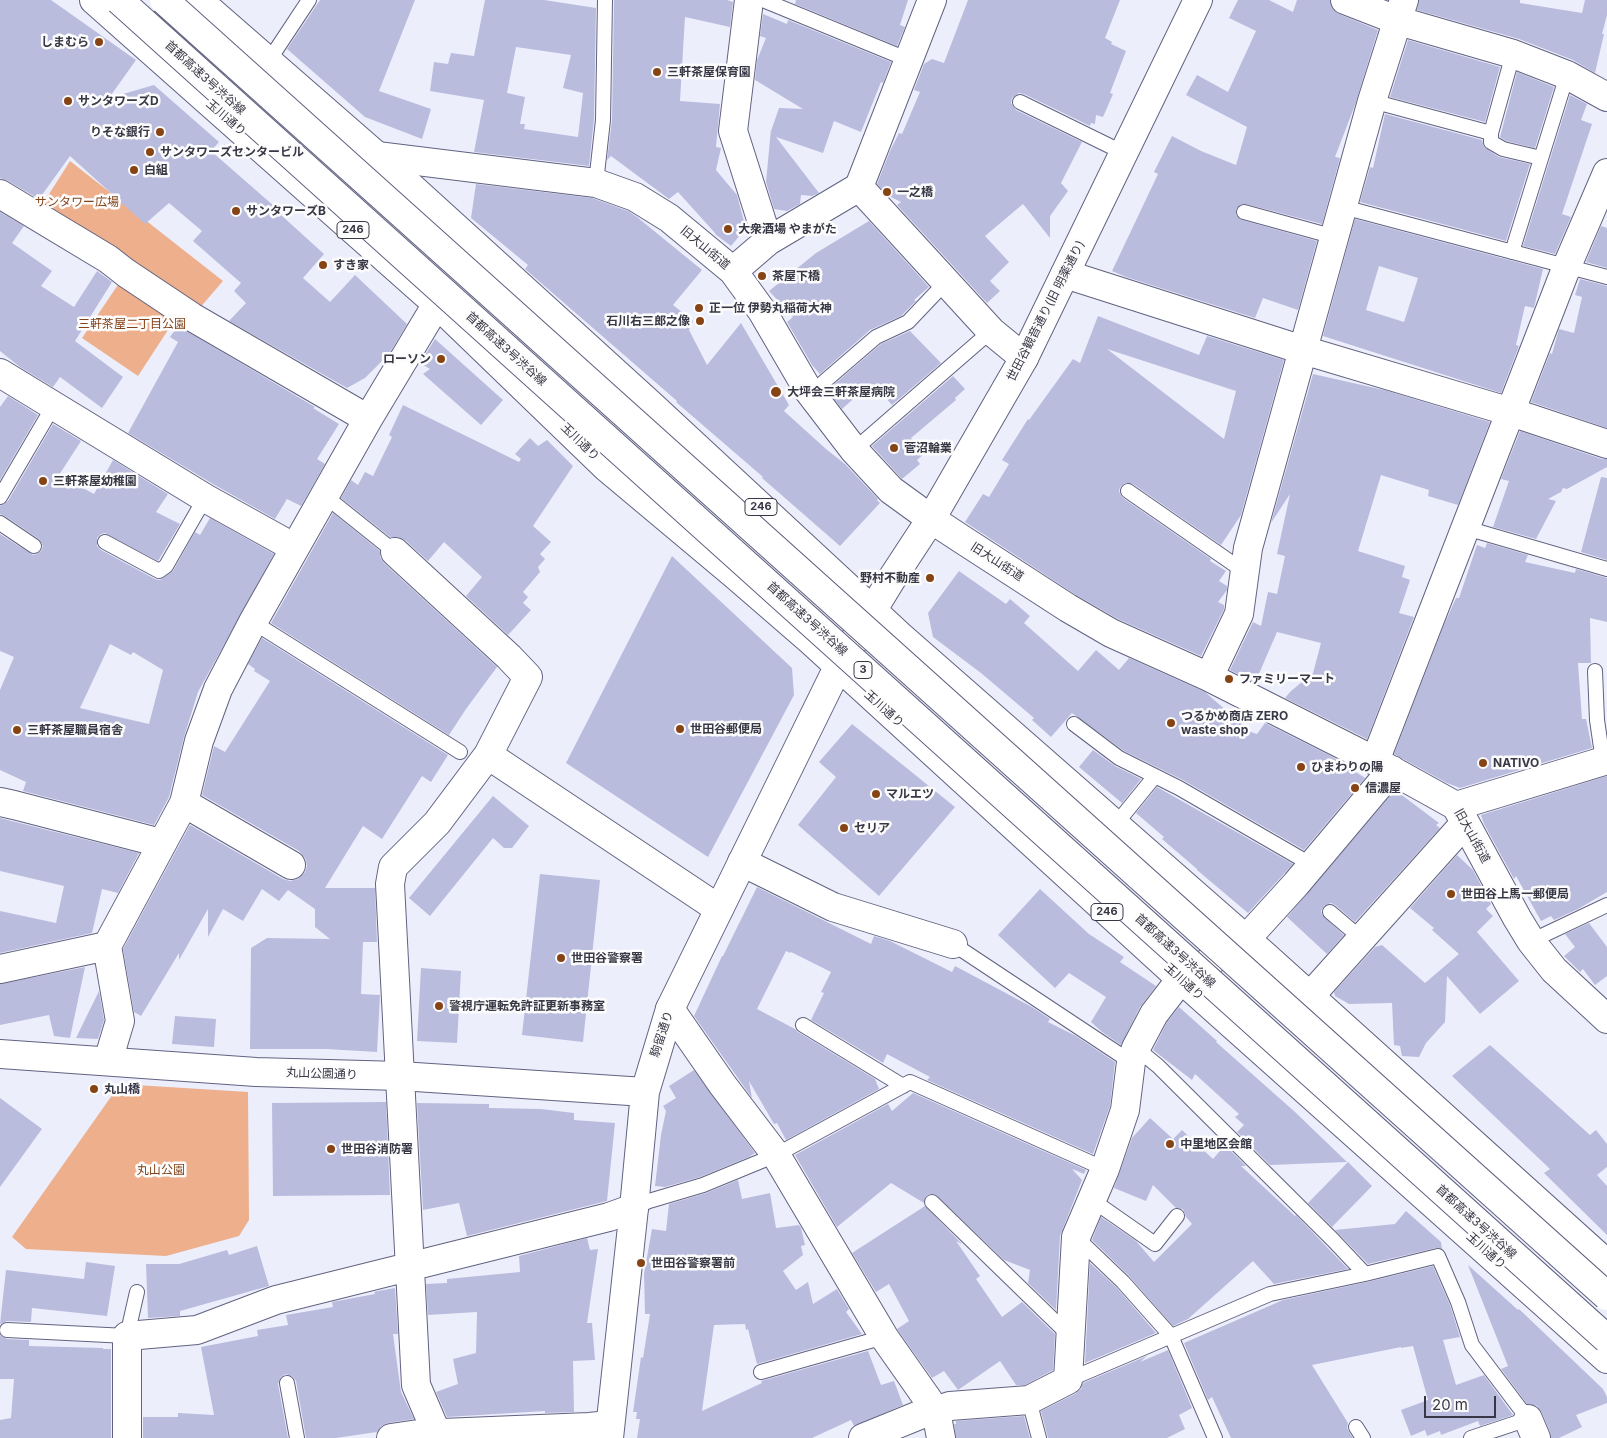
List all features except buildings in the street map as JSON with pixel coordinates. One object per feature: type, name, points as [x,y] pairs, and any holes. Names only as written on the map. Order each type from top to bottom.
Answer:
[{"type":"main road","name":"玉川通り","points":[[94,0],[437,304],[606,468],[735,575],[1181,979],[1607,1359]]},
{"type":"main road","name":"首都高速3号渋谷線","points":[[119,0],[1607,1339]]},
{"type":"main road","points":[[164,0],[1607,1296]]},
{"type":"main road","name":"246","points":[[198,0],[376,156],[650,404],[900,636],[1246,939],[1607,1264]]},
{"type":"main road","points":[[749,0],[734,131],[768,241]]},
{"type":"main road","points":[[733,271],[768,241],[859,187],[932,0]]},
{"type":"main road","name":"世田谷観音通り(旧 明薬通り)","points":[[838,667],[872,610],[931,519],[1024,358],[1198,0]]},
{"type":"main road","points":[[1345,0],[1401,10],[1567,75],[1607,96]]},
{"type":"main road","points":[[1209,677],[1240,614],[1248,548],[1372,101],[1401,10]]},
{"type":"main road","name":"旧大山街道","points":[[376,156],[596,183],[635,197],[669,218],[733,271],[762,311],[811,393],[854,450],[891,490],[931,519],[1068,608],[1111,633],[1209,677],[1383,765],[1461,815],[1516,918],[1531,941],[1554,970],[1607,1019]]},
{"type":"main road","points":[[863,1438],[922,1414],[950,1406],[1029,1400],[1068,1380],[1076,1237],[1105,1168],[1125,1110],[1134,1055],[1154,1014],[1181,979],[1246,939],[1312,865],[1383,765],[1466,528],[1567,266],[1607,173]]},
{"type":"main road","points":[[859,187],[991,331],[1024,358]]},
{"type":"main road","points":[[0,194],[108,259],[192,317],[368,419]]},
{"type":"main road","points":[[1065,274],[1303,350],[1511,412],[1607,444]]},
{"type":"main road","points":[[108,1061],[120,1022],[107,946],[184,803],[199,741],[218,689],[253,622],[368,419],[437,304]]},
{"type":"main road","points":[[0,373],[205,498],[295,548]]},
{"type":"main road","points":[[395,552],[509,657],[528,677],[488,755],[437,823],[393,867],[390,884],[416,1385],[436,1436]]},
{"type":"main road","name":"駒留通り","points":[[609,1431],[645,1092],[670,1009],[838,667]]},
{"type":"main road","points":[[488,755],[719,909]]},
{"type":"main road","points":[[1310,996],[1362,940],[1461,815],[1605,761]]},
{"type":"main road","points":[[0,802],[161,843]]},
{"type":"main road","points":[[184,803],[291,865]]},
{"type":"main road","points":[[742,862],[833,907],[953,944]]},
{"type":"main road","points":[[0,968],[107,946]]},
{"type":"main road","points":[[670,1009],[722,1084],[776,1155],[884,1337],[936,1411],[941,1438]]},
{"type":"main road","name":"丸山公園通り","points":[[0,1054],[256,1072],[400,1076],[645,1092]]},
{"type":"main road","points":[[126,1438],[127,1336],[197,1330],[276,1300],[610,1217],[634,1208]]},
{"type":"main road","points":[[391,1438],[418,1434],[436,1436],[590,1427],[609,1431]]},
{"type":"lane","points":[[268,62],[309,0]]},
{"type":"lane","points":[[596,183],[603,120],[606,0]]},
{"type":"lane","points":[[764,0],[909,60]]},
{"type":"lane","points":[[1513,54],[1491,133],[1491,142],[1503,149],[1541,158]]},
{"type":"lane","points":[[1512,252],[1567,75]]},
{"type":"lane","points":[[1372,101],[1491,133]]},
{"type":"lane","points":[[1020,102],[1124,153]]},
{"type":"lane","points":[[1343,207],[1607,277]]},
{"type":"lane","points":[[1244,212],[1335,237]]},
{"type":"lane","points":[[811,393],[876,337],[908,322],[946,282]]},
{"type":"lane","points":[[854,450],[991,331]]},
{"type":"lane","points":[[0,497],[54,405]]},
{"type":"lane","points":[[1128,491],[1245,572]]},
{"type":"lane","points":[[325,496],[395,552]]},
{"type":"lane","points":[[105,542],[159,571],[166,566],[205,498]]},
{"type":"lane","points":[[0,523],[34,546]]},
{"type":"lane","points":[[1466,528],[1607,569]]},
{"type":"lane","points":[[253,622],[460,752]]},
{"type":"lane","points":[[1595,671],[1597,720],[1605,761]]},
{"type":"lane","points":[[1074,724],[1119,758],[1179,788],[1312,865]]},
{"type":"lane","points":[[1116,824],[1155,776]]},
{"type":"lane","points":[[1531,941],[1607,905]]},
{"type":"lane","points":[[1330,912],[1362,940]]},
{"type":"lane","points":[[953,944],[1165,1073],[1365,1274]]},
{"type":"lane","points":[[803,1025],[903,1086]]},
{"type":"lane","points":[[634,1208],[648,1201],[703,1185],[776,1155],[910,1082],[1105,1168]]},
{"type":"lane","points":[[1092,1200],[1155,1244],[1177,1216]]},
{"type":"lane","points":[[932,1202],[1070,1336]]},
{"type":"lane","points":[[1076,1237],[1123,1282],[1171,1336],[1215,1438]]},
{"type":"lane","points":[[1068,1380],[1270,1294],[1438,1256],[1458,1302],[1472,1345],[1532,1428],[1471,1438]]},
{"type":"lane","points":[[7,1330],[127,1336],[137,1292]]},
{"type":"lane","points":[[761,1372],[884,1337]]},
{"type":"lane","points":[[287,1383],[297,1438]]},
{"type":"lane","points":[[1029,1400],[1039,1438]]},
{"type":"green space","name":"サンタワー広場","points":[[70,161],[223,281],[192,317],[181,310],[138,376],[82,338],[126,273],[39,210]]},
{"type":"green space","name":"丸山公園","points":[[120,1084],[248,1092],[249,1220],[239,1236],[166,1256],[26,1249],[12,1237]]},
{"type":"place","name":"しまむら","points":[[99,42]]},
{"type":"place","name":"三軒茶屋保育園","points":[[657,72]]},
{"type":"place","name":"サンタワーズD","points":[[68,101]]},
{"type":"place","name":"りそな銀行","points":[[160,132]]},
{"type":"place","name":"サンタワーズセンタービル","points":[[150,152]]},
{"type":"place","name":"白組","points":[[134,170]]},
{"type":"place","name":"一之橋","points":[[887,192]]},
{"type":"place","name":"サンタワーズB","points":[[236,211]]},
{"type":"place","name":"大衆酒場 やまがた","points":[[728,229]]},
{"type":"place","name":"すき家","points":[[323,265]]},
{"type":"place","name":"茶屋下橋","points":[[762,276]]},
{"type":"place","name":"正一位 伊勢丸稲荷大神","points":[[699,308]]},
{"type":"place","name":"石川右三郎之像","points":[[700,321]]},
{"type":"place","name":"ローソン","points":[[441,359]]},
{"type":"place","name":"大坪会三軒茶屋病院","points":[[776,392]]},
{"type":"place","name":"菅沼輪業","points":[[894,448]]},
{"type":"place","name":"三軒茶屋幼稚園","points":[[43,481]]},
{"type":"place","name":"野村不動産","points":[[930,578]]},
{"type":"place","name":"ファミリーマート","points":[[1229,679]]},
{"type":"place","name":"つるかめ商店 ZERO waste shop","points":[[1171,723]]},
{"type":"place","name":"世田谷郵便局","points":[[680,729]]},
{"type":"place","name":"三軒茶屋職員宿舎","points":[[17,730]]},
{"type":"place","name":"NATIVO","points":[[1483,763]]},
{"type":"place","name":"ひまわりの陽","points":[[1301,767]]},
{"type":"place","name":"信濃屋","points":[[1355,788]]},
{"type":"place","name":"マルエツ","points":[[876,794]]},
{"type":"place","name":"セリア","points":[[844,828]]},
{"type":"place","name":"世田谷上馬一郵便局","points":[[1451,894]]},
{"type":"place","name":"世田谷警察署","points":[[561,958]]},
{"type":"place","name":"警視庁運転免許証更新事務室","points":[[439,1006]]},
{"type":"place","name":"丸山橋","points":[[94,1089]]},
{"type":"place","name":"中里地区会館","points":[[1170,1144]]},
{"type":"place","name":"世田谷消防署","points":[[331,1149]]},
{"type":"place","name":"世田谷警察署前","points":[[641,1263]]},
{"type":"park label","name":"三軒茶屋二丁目公園","points":[[132,324]]}]
